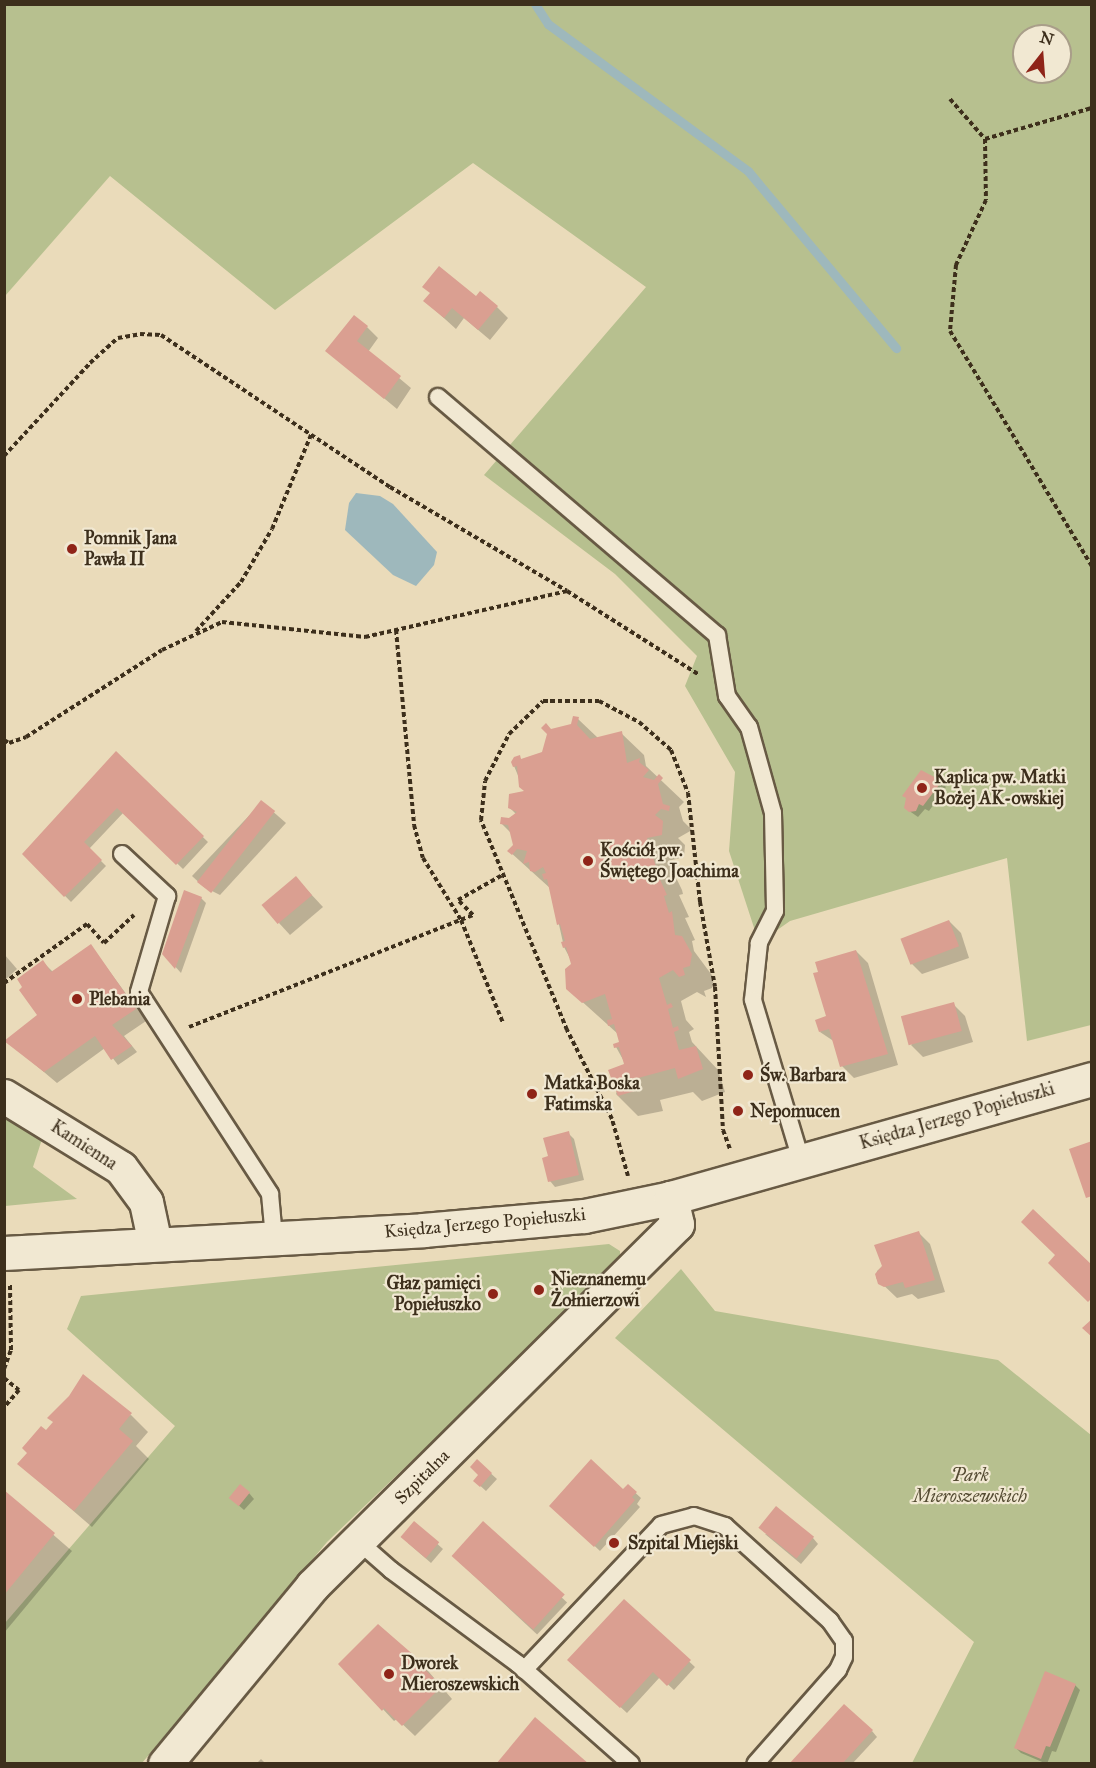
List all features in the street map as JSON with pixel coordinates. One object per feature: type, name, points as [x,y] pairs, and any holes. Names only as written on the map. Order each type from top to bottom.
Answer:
[{"type":"street","name":"Księdza Jerzego Popiełuszki","points":[[8,1264],[155,1244],[532,1223],[672,1198],[1092,1079]]},
{"type":"street","name":"Kamienna","points":[[4,1096],[121,1168],[146,1202],[155,1244]]},
{"type":"street","name":"Szpitalna","points":[[165,1764],[312,1586],[677,1224],[672,1198]]},
{"type":"lane","points":[[438,397],[717,635],[727,696],[749,727],[773,813],[775,911],[759,943],[753,1000],[801,1160]]},
{"type":"lane","points":[[122,854],[166,896],[139,992],[270,1194],[274,1238]]},
{"type":"lane","points":[[524,1670],[661,1525],[694,1516],[724,1526],[830,1620],[844,1641],[844,1657],[838,1671],[755,1764]]},
{"type":"lane","points":[[358,1540],[383,1564],[524,1670],[630,1764]]},
{"type":"path","points":[[950,99],[985,139],[986,200],[956,265],[950,331],[1092,566]]},
{"type":"path","points":[[985,139],[1092,108]]},
{"type":"path","points":[[4,456],[90,363],[118,338],[140,334],[161,335],[390,486],[685,664],[727,696]]},
{"type":"path","points":[[193,634],[241,582],[262,547],[311,435]]},
{"type":"path","points":[[4,740],[26,737],[193,634],[222,622],[365,638],[567,591]]},
{"type":"path","points":[[396,630],[414,825],[423,858],[461,920],[503,1023]]},
{"type":"path","points":[[628,1176],[612,1119],[567,1030],[481,820],[485,781],[509,734],[543,701],[598,701],[639,722],[671,750],[688,793],[700,902],[715,987],[723,1130],[737,1179]]},
{"type":"path","points":[[169,1037],[221,1011],[473,915],[458,900],[504,874]]},
{"type":"path","points":[[4,982],[87,924],[104,943],[133,918],[137,904],[154,884]]},
{"type":"path","points":[[4,1369],[11,1350],[8,1264]]},
{"type":"path","points":[[4,1378],[19,1390],[4,1407]]},
{"type":"green space","points":[[5,5],[1091,5],[1091,1025],[1027,1041],[1007,858],[790,921],[759,943],[729,851],[735,772],[685,686],[697,656],[615,574],[484,475],[646,287],[473,163],[275,310],[110,176],[5,296]]},
{"type":"green space","points":[[5,1113],[43,1136],[33,1167],[77,1199],[5,1206]]},
{"type":"green space","points":[[609,1244],[620,1251],[620,1262],[327,1542],[142,1763],[5,1764],[5,1623],[175,1426],[67,1329],[81,1296]]},
{"type":"green space","name":"Park Mieroszewskich","points":[[681,1269],[715,1311],[998,1360],[1091,1435],[1091,1763],[912,1763],[974,1642],[615,1338]]},
{"type":"water","points":[[356,493],[380,496],[393,504],[437,552],[434,565],[416,586],[393,575],[345,530],[349,503]]},
{"type":"building","points":[[439,266],[476,296],[480,291],[498,306],[478,330],[452,308],[444,318],[423,301],[430,293],[422,287]]},
{"type":"building","points":[[354,315],[368,326],[357,341],[401,376],[384,399],[325,351]]},
{"type":"building","name":"Kościół pw. Świętego Joachima","points":[[573,716],[579,717],[577,725],[590,739],[622,731],[627,763],[640,758],[639,762],[649,770],[643,777],[654,780],[659,774],[663,778],[658,784],[663,804],[670,806],[669,811],[661,809],[655,815],[663,821],[662,835],[647,838],[649,844],[653,843],[655,849],[651,850],[656,867],[659,866],[661,872],[657,873],[667,895],[664,896],[669,913],[672,911],[675,935],[682,936],[692,954],[690,966],[683,968],[685,975],[679,977],[673,970],[659,978],[667,1005],[671,1003],[673,1007],[668,1009],[673,1028],[678,1026],[679,1030],[674,1032],[679,1050],[696,1046],[703,1069],[678,1079],[675,1068],[638,1078],[641,1089],[618,1096],[608,1070],[624,1064],[619,1047],[614,1048],[613,1044],[619,1042],[614,1024],[608,1026],[607,1020],[612,1019],[605,994],[582,1003],[566,989],[565,969],[571,964],[566,947],[563,948],[561,942],[565,941],[560,924],[557,925],[547,879],[544,880],[542,874],[546,873],[543,867],[535,872],[530,871],[529,862],[523,864],[527,851],[517,849],[512,855],[507,851],[513,845],[508,825],[500,824],[501,817],[509,818],[517,812],[508,808],[509,794],[524,791],[519,787],[517,766],[513,767],[511,762],[514,757],[520,755],[521,759],[542,752],[547,734],[541,728],[546,723],[551,729],[571,724]]},
{"type":"building","points":[[116,751],[204,836],[176,865],[117,808],[84,842],[102,860],[64,897],[22,854]]},
{"type":"building","name":"Kaplica pw. Matki Bożej AK-owskiej","points":[[921,770],[942,781],[923,806],[919,804],[916,811],[909,812],[904,808],[906,798],[902,796]]},
{"type":"building","points":[[261,800],[275,811],[211,893],[197,882]]},
{"type":"building","points":[[296,876],[312,895],[278,924],[262,905]]},
{"type":"building","points":[[184,890],[202,897],[175,969],[162,954]]},
{"type":"building","points":[[949,920],[959,946],[910,965],[900,939]]},
{"type":"building","name":"Plebania","points":[[91,944],[136,1009],[112,1025],[132,1046],[111,1060],[95,1036],[44,1072],[4,1041],[37,1015],[19,990],[22,987],[17,979],[43,960],[51,972]]},
{"type":"building","points":[[856,950],[888,1054],[840,1067],[829,1029],[819,1032],[815,1020],[826,1016],[813,973],[818,972],[815,962]]},
{"type":"building","points":[[954,1002],[962,1031],[909,1045],[901,1016]]},
{"type":"building","points":[[569,1131],[579,1175],[548,1182],[542,1158],[548,1156],[543,1138]]},
{"type":"building","points":[[1092,1141],[1092,1196],[1086,1198],[1069,1149]]},
{"type":"building","points":[[1033,1209],[1092,1265],[1092,1298],[1088,1302],[1048,1263],[1055,1255],[1021,1222]]},
{"type":"building","points":[[919,1231],[935,1280],[905,1288],[903,1282],[884,1287],[878,1284],[875,1274],[882,1266],[874,1245]]},
{"type":"building","points":[[1092,1319],[1092,1337],[1082,1328]]},
{"type":"building","points":[[83,1374],[132,1413],[119,1429],[133,1441],[74,1511],[17,1464],[27,1453],[22,1448],[41,1426],[46,1430],[53,1422],[47,1418],[69,1396]]},
{"type":"building","points":[[477,1459],[492,1473],[480,1487],[473,1481],[478,1475],[470,1467]]},
{"type":"building","points":[[591,1459],[623,1489],[628,1484],[637,1492],[632,1497],[635,1500],[594,1547],[549,1506]]},
{"type":"building","points":[[240,1484],[250,1492],[239,1506],[229,1498]]},
{"type":"building","points":[[4,1490],[55,1533],[4,1595]]},
{"type":"building","points":[[776,1506],[814,1537],[796,1559],[758,1528]]},
{"type":"building","points":[[414,1521],[439,1542],[426,1558],[401,1537]]},
{"type":"building","points":[[483,1521],[565,1595],[533,1630],[452,1556]]},
{"type":"building","points":[[624,1599],[691,1660],[667,1686],[653,1672],[620,1708],[567,1660]]},
{"type":"building","name":"Dworek Mieroszewskich","points":[[378,1624],[424,1664],[421,1666],[442,1686],[402,1726],[384,1708],[382,1711],[338,1664]]},
{"type":"building","points":[[1045,1671],[1076,1684],[1050,1747],[1046,1746],[1041,1759],[1014,1748]]},
{"type":"building","points":[[844,1704],[873,1730],[842,1764],[789,1764]]},
{"type":"building","points":[[535,1717],[589,1764],[496,1764]]},
{"type":"waterway","points":[[535,4],[548,24],[748,171],[896,348]]},
{"type":"place","name":"Pomnik Jana Pawła II","points":[[72,549]]},
{"type":"place","name":"Kaplica pw. Matki Bożej AK-owskiej","points":[[922,788]]},
{"type":"place","name":"Kościół pw. Świętego Joachima","points":[[588,861]]},
{"type":"place","name":"Plebania","points":[[77,999]]},
{"type":"place","name":"Św. Barbara","points":[[748,1075]]},
{"type":"place","name":"Matka Boska Fatimska","points":[[532,1094]]},
{"type":"place","name":"Nepomucen","points":[[738,1111]]},
{"type":"place","name":"Nieznanemu Żołnierzowi","points":[[539,1290]]},
{"type":"place","name":"Głaz pamięci Popiełuszko","points":[[493,1294]]},
{"type":"place","name":"Szpital Miejski","points":[[614,1543]]},
{"type":"place","name":"Dworek Mieroszewskich","points":[[389,1674]]}]
